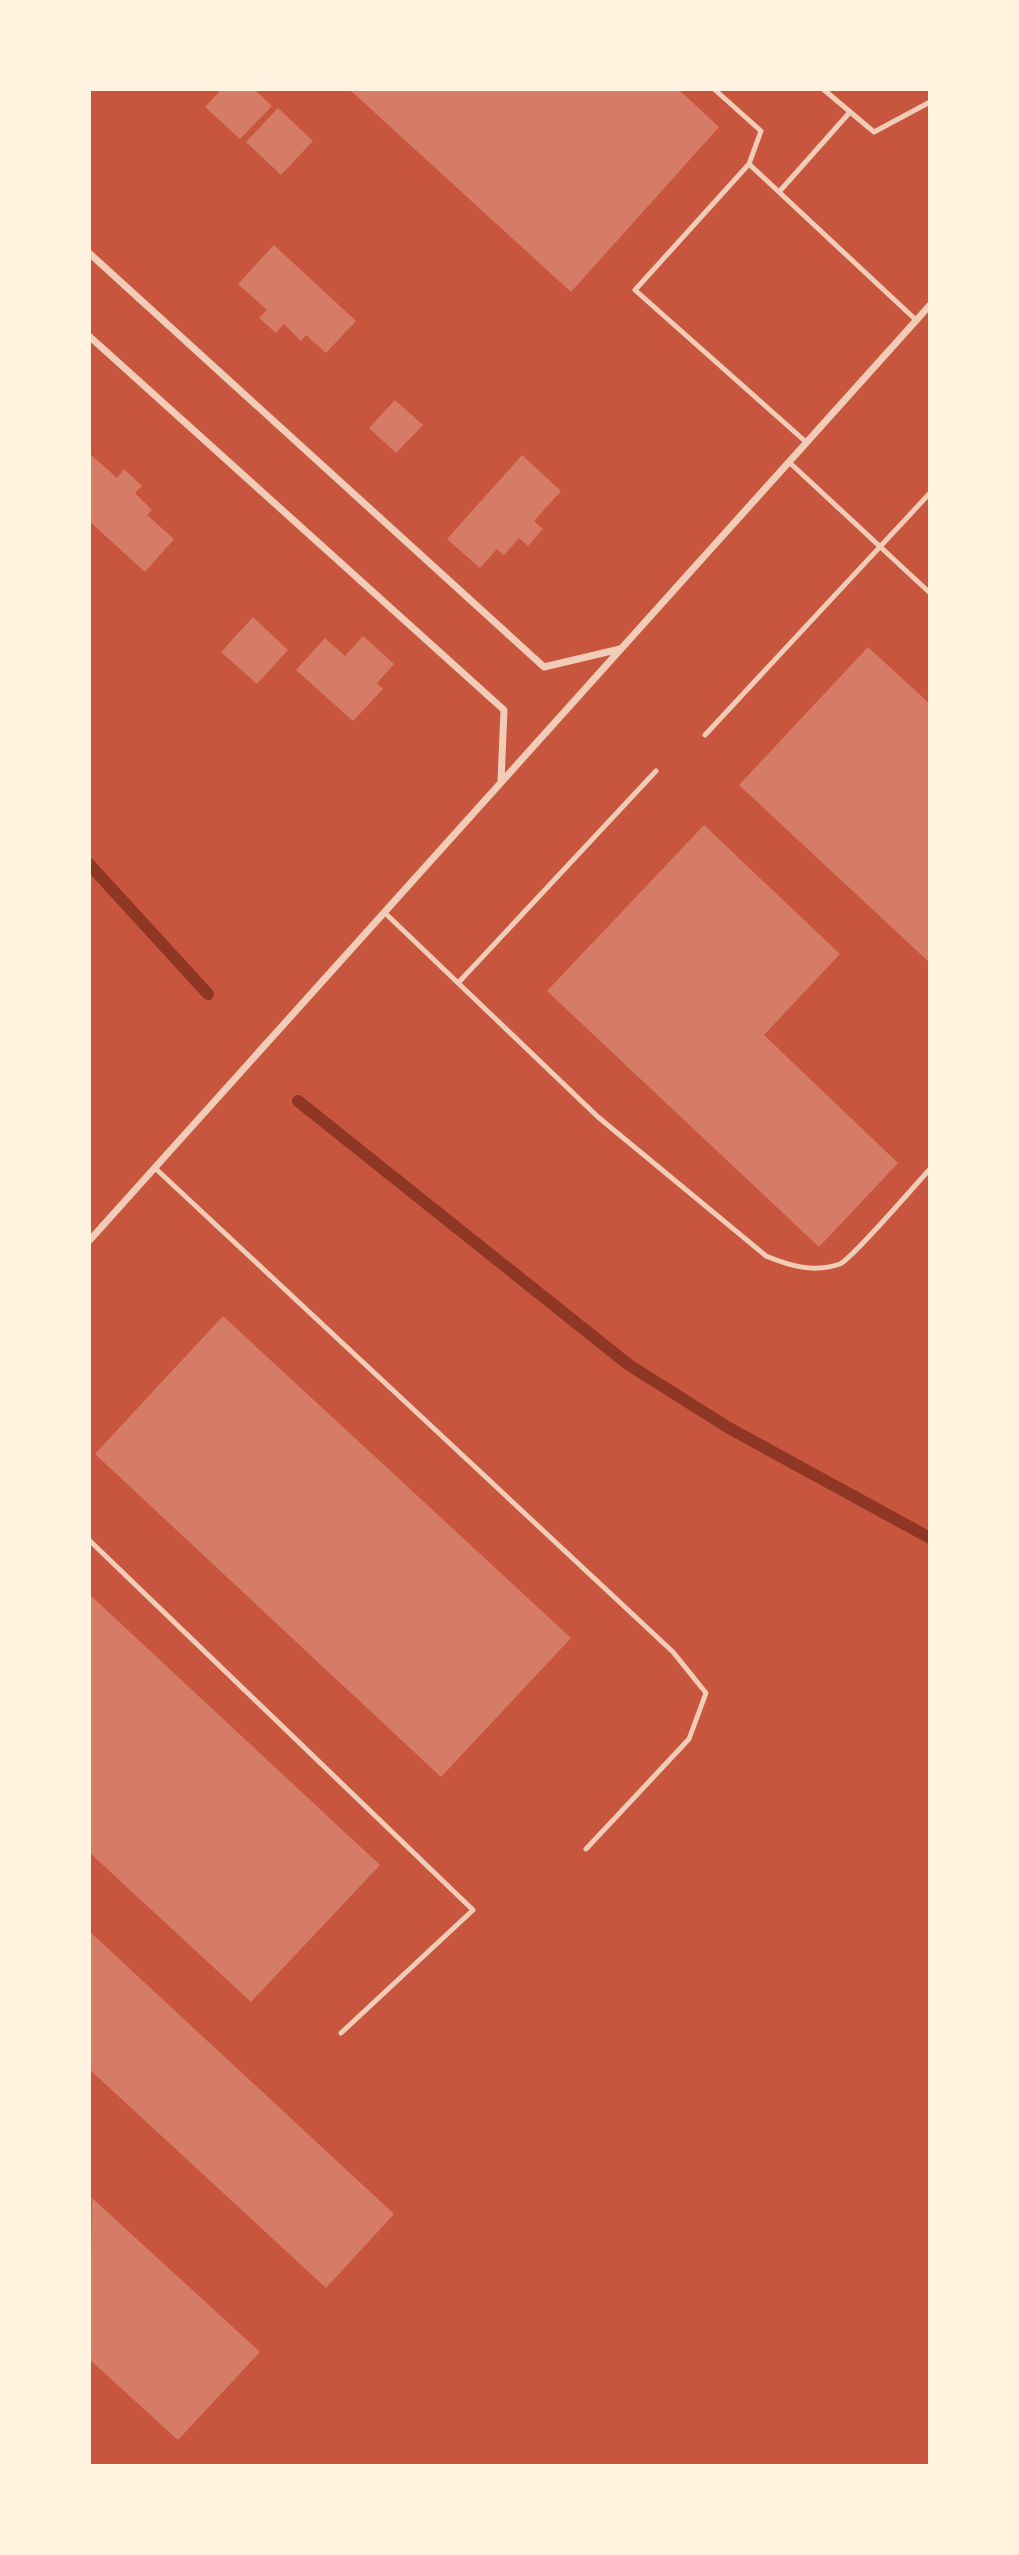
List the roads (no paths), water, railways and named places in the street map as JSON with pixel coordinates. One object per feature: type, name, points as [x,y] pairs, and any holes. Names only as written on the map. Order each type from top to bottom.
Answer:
[{"type":"street","points":[[89,253],[544,667],[621,648]]},
{"type":"street","points":[[89,1241],[930,305]]},
{"type":"street","points":[[89,336],[504,710],[502,781]]},
{"type":"lane","points":[[714,89],[761,131],[749,164],[635,290],[806,442]]},
{"type":"lane","points":[[823,89],[874,132],[930,102]]},
{"type":"lane","points":[[779,192],[850,111]]},
{"type":"lane","points":[[749,164],[916,320]]},
{"type":"lane","points":[[789,462],[930,593]]},
{"type":"lane","points":[[705,735],[930,493]]},
{"type":"lane","points":[[458,983],[656,771]]},
{"type":"lane","points":[[384,912],[598,1118],[766,1256],[791,1266],[819,1269],[843,1263],[930,1168]]},
{"type":"lane","points":[[155,1168],[673,1652],[706,1693],[689,1739],[586,1849]]},
{"type":"lane","points":[[89,1540],[473,1910],[341,2033]]},
{"type":"waterway","points":[[89,864],[208,994]]},
{"type":"waterway","points":[[298,1101],[629,1365],[729,1428],[930,1538]]}]
